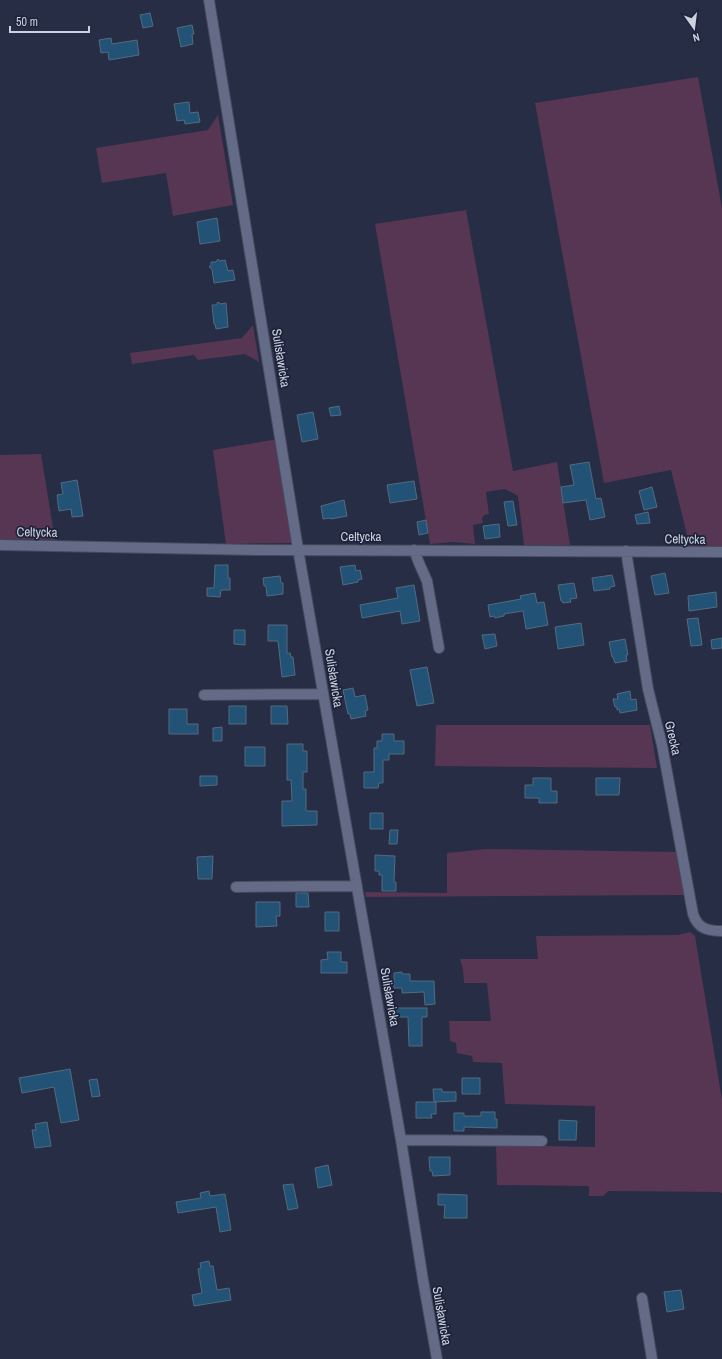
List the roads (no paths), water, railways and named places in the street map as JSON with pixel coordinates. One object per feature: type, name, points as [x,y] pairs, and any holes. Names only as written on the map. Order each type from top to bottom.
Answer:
[{"type":"street","name":"Sulisławicka","points":[[209,0],[298,549],[310,609],[323,694],[402,1140],[423,1280],[437,1359]]},
{"type":"street","name":"Celtycka","points":[[0,545],[259,550],[722,552]]},
{"type":"street","points":[[414,550],[427,581],[439,648]]},
{"type":"street","name":"Grecka","points":[[626,551],[648,689],[662,745],[691,909],[694,919],[701,927],[712,931],[722,931]]},
{"type":"street","points":[[204,695],[323,694]]},
{"type":"street","points":[[236,887],[357,886]]},
{"type":"street","points":[[402,1140],[542,1142]]},
{"type":"street","points":[[642,1298],[652,1359]]}]
